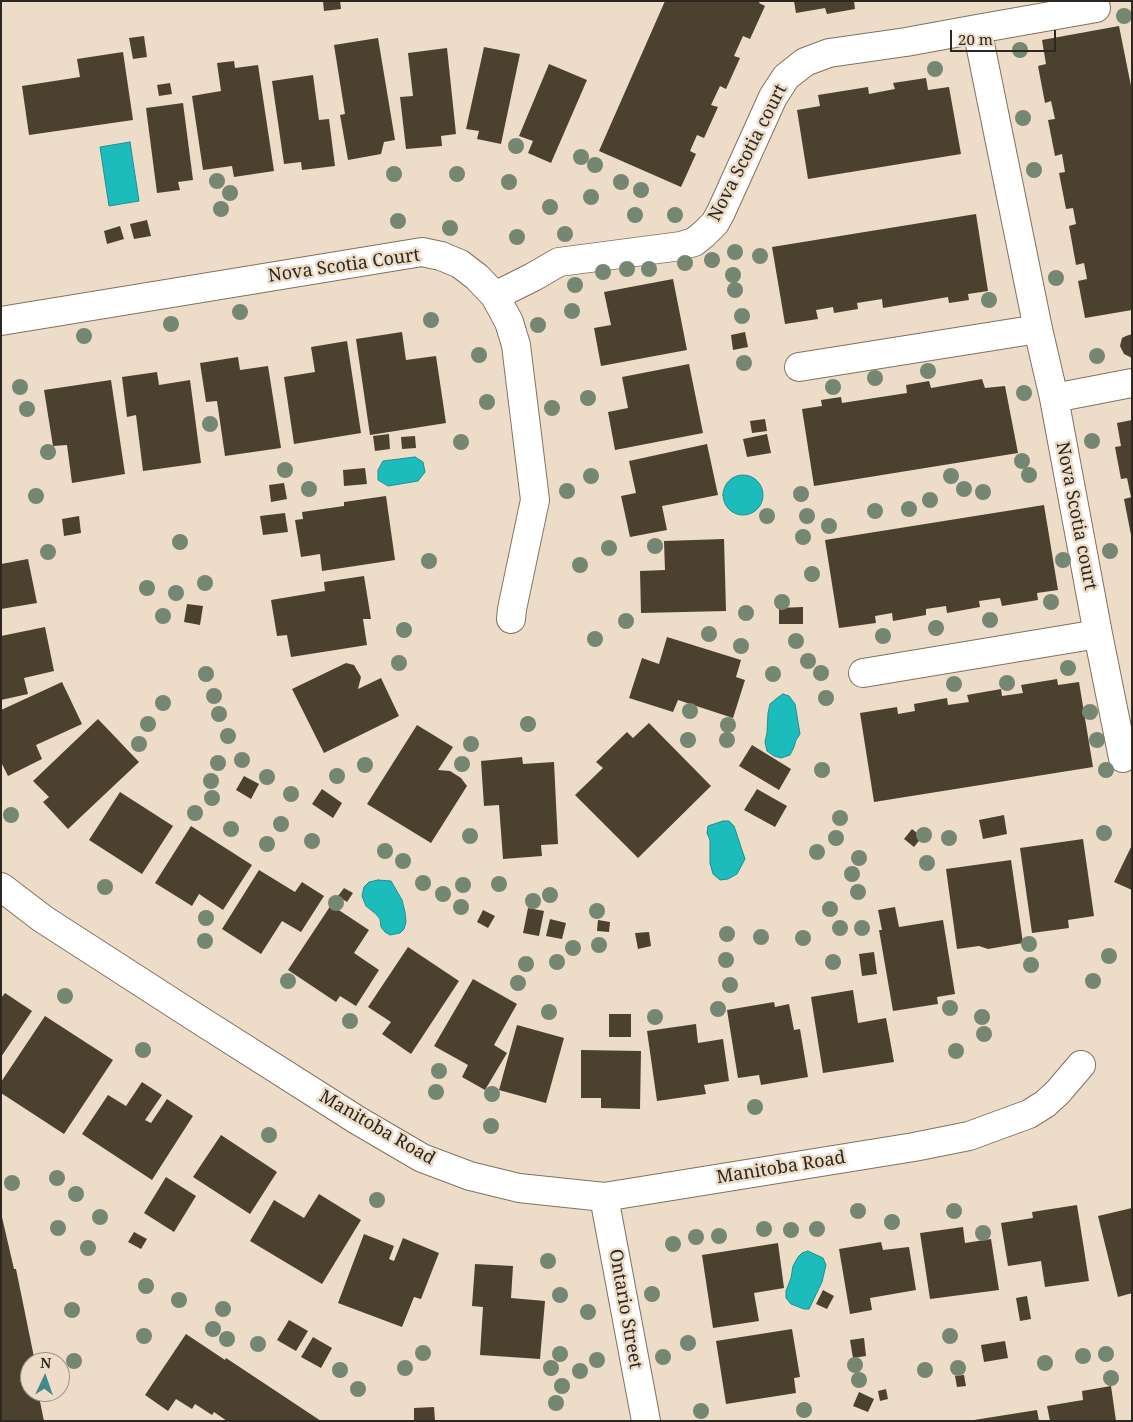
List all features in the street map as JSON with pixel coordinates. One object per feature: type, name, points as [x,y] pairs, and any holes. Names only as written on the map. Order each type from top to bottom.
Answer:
[{"type":"street","name":"Nova Scotia court","points":[[495,296],[559,262],[682,246],[694,242],[715,223],[778,90],[786,77],[805,62],[829,54],[1096,8]]},
{"type":"street","name":"Nova Scotia court","points":[[977,29],[1038,329],[1054,398],[1123,758]]},
{"type":"street","name":"Nova Scotia Court","points":[[1,321],[422,252],[441,256],[460,264],[477,277],[495,296],[509,322],[516,346],[535,500],[511,619]]},
{"type":"street","points":[[799,367],[1038,329]]},
{"type":"street","points":[[1054,398],[1132,383]]},
{"type":"street","points":[[862,673],[1098,634]]},
{"type":"street","name":"Manitoba Road","points":[[1,887],[43,919],[356,1120],[422,1158],[470,1176],[519,1188],[604,1198],[969,1136],[1029,1114],[1045,1104],[1081,1065]]},
{"type":"street","name":"Ontario Street","points":[[604,1198],[646,1421]]},
{"type":"water","points":[[130,142],[139,201],[109,206],[100,147]]},
{"type":"water","points":[[415,457],[423,462],[425,472],[418,481],[388,486],[378,480],[378,470],[383,461]]},
{"type":"water","points":[[743,475],[757,481],[763,495],[757,509],[743,515],[729,509],[723,495],[729,481]]},
{"type":"water","points":[[783,694],[789,696],[795,704],[800,734],[790,755],[781,758],[767,751],[765,742],[770,704]]},
{"type":"water","points":[[729,821],[734,826],[745,859],[737,874],[728,879],[720,880],[713,874],[710,863],[710,840],[707,833],[708,826]]},
{"type":"water","points":[[378,880],[391,881],[402,900],[406,922],[404,929],[400,933],[390,935],[385,932],[381,927],[380,919],[366,906],[362,896],[364,887],[369,882]]},
{"type":"water","points":[[808,1251],[823,1258],[826,1265],[822,1282],[809,1309],[804,1309],[791,1304],[786,1298],[786,1291],[793,1266],[802,1253]]},
{"type":"building","points":[[323,1],[340,1],[341,9],[324,11]]},
{"type":"building","points":[[665,1],[760,1],[759,3],[765,6],[750,39],[743,36],[734,56],[740,58],[726,89],[720,86],[711,105],[718,107],[704,138],[697,135],[690,151],[696,154],[681,187],[599,151]]},
{"type":"building","points":[[794,1],[854,1],[855,9],[827,14],[825,8],[796,13]]},
{"type":"building","points":[[1119,26],[1132,91],[1132,310],[1085,318],[1078,281],[1087,279],[1084,263],[1076,265],[1069,226],[1076,224],[1073,208],[1066,209],[1059,173],[1065,172],[1062,154],[1055,156],[1048,120],[1055,119],[1051,101],[1045,103],[1038,66],[1046,64],[1042,40]]},
{"type":"building","points":[[144,36],[147,57],[133,59],[129,38]]},
{"type":"building","points":[[378,38],[395,140],[384,142],[381,154],[348,160],[340,115],[345,114],[334,45]]},
{"type":"building","points":[[484,47],[520,54],[501,144],[477,139],[479,131],[466,129]]},
{"type":"building","points":[[447,48],[456,134],[441,136],[442,146],[406,149],[400,97],[413,96],[408,53]]},
{"type":"building","points":[[123,52],[133,120],[29,135],[22,86],[80,77],[77,59]]},
{"type":"building","points":[[234,61],[235,68],[258,65],[274,171],[234,177],[232,166],[203,170],[192,96],[221,91],[217,63]]},
{"type":"building","points":[[549,64],[587,80],[551,163],[528,153],[533,141],[519,136]]},
{"type":"building","points":[[313,75],[319,120],[329,119],[335,166],[302,170],[301,162],[284,164],[272,81]]},
{"type":"building","points":[[926,78],[928,90],[949,87],[961,154],[808,179],[797,110],[820,106],[818,95],[868,87],[869,94],[895,89],[893,83]]},
{"type":"building","points":[[170,83],[172,94],[159,96],[157,85]]},
{"type":"building","points":[[183,103],[193,180],[178,182],[180,190],[157,193],[146,108]]},
{"type":"building","points":[[976,214],[988,291],[968,294],[969,300],[949,303],[948,297],[883,308],[882,299],[857,303],[858,309],[834,313],[833,307],[816,310],[818,319],[785,324],[772,247]]},
{"type":"building","points":[[147,220],[151,236],[134,239],[130,224]]},
{"type":"building","points":[[120,226],[124,239],[107,244],[104,231]]},
{"type":"building","points":[[673,279],[687,350],[601,366],[594,328],[611,325],[604,292]]},
{"type":"building","points":[[402,332],[406,360],[436,356],[446,423],[370,435],[356,339]]},
{"type":"building","points":[[745,332],[748,347],[733,350],[731,335]]},
{"type":"building","points":[[1132,334],[1132,358],[1124,354],[1120,346],[1122,338]]},
{"type":"building","points":[[347,341],[361,433],[294,444],[284,377],[315,372],[311,347]]},
{"type":"building","points":[[238,357],[240,370],[268,366],[281,448],[225,456],[217,401],[206,402],[200,363]]},
{"type":"building","points":[[689,364],[703,433],[615,450],[608,412],[628,408],[622,377]]},
{"type":"building","points":[[157,372],[159,385],[190,380],[201,463],[143,471],[136,415],[127,417],[122,377]]},
{"type":"building","points":[[982,379],[985,388],[1005,386],[1018,453],[814,486],[802,409],[822,406],[821,400],[841,397],[842,403],[907,393],[906,385],[929,381],[931,388]]},
{"type":"building","points":[[111,380],[125,474],[72,483],[67,445],[53,446],[44,390]]},
{"type":"building","points":[[765,419],[767,431],[752,433],[750,421]]},
{"type":"building","points":[[1132,420],[1131,497],[1127,478],[1121,479],[1115,447],[1121,446],[1117,423]]},
{"type":"building","points":[[389,434],[390,449],[375,451],[373,436]]},
{"type":"building","points":[[767,434],[771,453],[747,457],[743,439]]},
{"type":"building","points":[[415,436],[416,448],[402,449],[401,437]]},
{"type":"building","points":[[707,444],[718,495],[662,506],[667,530],[630,537],[621,496],[636,493],[629,461]]},
{"type":"building","points":[[365,468],[367,484],[344,486],[343,470]]},
{"type":"building","points":[[284,483],[287,499],[271,502],[269,485]]},
{"type":"building","points":[[386,496],[395,560],[322,571],[320,554],[301,557],[295,520],[303,519],[302,512],[344,506],[344,502]]},
{"type":"building","points":[[1132,497],[1132,535],[1131,535],[1124,499]]},
{"type":"building","points":[[1044,505],[1058,590],[1037,593],[1038,600],[1002,606],[1000,598],[979,601],[980,607],[947,613],[946,606],[926,609],[926,615],[893,621],[892,613],[875,616],[876,623],[839,628],[825,540]]},
{"type":"building","points":[[285,513],[288,532],[263,535],[260,516]]},
{"type":"building","points":[[79,516],[81,533],[64,536],[62,519]]},
{"type":"building","points":[[724,539],[726,611],[641,613],[640,571],[665,570],[664,541]]},
{"type":"building","points":[[28,559],[37,603],[1,609],[1,564]]},
{"type":"building","points":[[364,576],[371,619],[363,619],[367,645],[291,657],[287,635],[277,636],[271,600],[325,591],[324,582]]},
{"type":"building","points":[[187,604],[203,606],[200,625],[184,622]]},
{"type":"building","points":[[803,607],[803,624],[779,624],[779,608]]},
{"type":"building","points":[[45,627],[54,671],[24,678],[28,694],[1,700],[1,636]]},
{"type":"building","points":[[667,637],[741,660],[736,677],[745,680],[733,718],[678,700],[673,712],[629,698],[642,658],[659,664]]},
{"type":"building","points":[[346,663],[354,665],[361,677],[358,689],[381,678],[399,716],[324,753],[292,689]]},
{"type":"building","points":[[1057,679],[1058,685],[1079,682],[1093,767],[874,802],[860,713],[897,707],[898,714],[915,711],[914,704],[947,698],[948,705],[969,702],[967,695],[1001,689],[1002,696],[1023,693],[1021,685]]},
{"type":"building","points":[[62,682],[82,724],[36,745],[42,759],[8,776],[1,762],[1,710]]},
{"type":"building","points":[[98,719],[139,762],[68,829],[43,802],[49,797],[33,781]]},
{"type":"building","points":[[649,723],[711,786],[638,858],[575,795],[603,768],[596,762],[627,732],[633,738]]},
{"type":"building","points":[[417,725],[453,747],[438,770],[450,771],[461,778],[467,786],[431,843],[367,804]]},
{"type":"building","points":[[752,745],[791,769],[779,790],[739,766]]},
{"type":"building","points":[[522,757],[523,764],[554,762],[558,844],[541,845],[542,856],[503,859],[499,805],[484,806],[481,761]]},
{"type":"building","points":[[244,776],[259,784],[251,799],[236,790]]},
{"type":"building","points":[[322,789],[342,803],[333,818],[312,804]]},
{"type":"building","points":[[757,789],[787,806],[775,827],[744,810]]},
{"type":"building","points":[[120,792],[173,826],[142,874],[89,840]]},
{"type":"building","points":[[1004,815],[1007,834],[983,839],[979,820]]},
{"type":"building","points":[[191,826],[252,865],[223,910],[199,894],[192,906],[155,883]]},
{"type":"building","points":[[912,829],[922,837],[914,847],[904,839]]},
{"type":"building","points":[[1083,839],[1094,916],[1068,920],[1069,928],[1032,933],[1020,848]]},
{"type":"building","points":[[1132,845],[1132,890],[1114,882]]},
{"type":"building","points":[[1011,860],[1023,943],[988,949],[979,946],[957,949],[946,869]]},
{"type":"building","points":[[259,870],[295,892],[302,882],[324,896],[301,932],[282,921],[261,954],[222,929]]},
{"type":"building","points":[[344,888],[353,893],[347,902],[338,896]]},
{"type":"building","points":[[331,905],[369,930],[354,953],[379,970],[356,1006],[340,996],[336,1002],[288,970]]},
{"type":"building","points":[[895,907],[899,927],[943,920],[955,994],[937,997],[938,1004],[893,1011],[879,930],[882,930],[878,910]]},
{"type":"building","points":[[528,908],[544,911],[539,936],[523,933]]},
{"type":"building","points":[[483,910],[495,916],[488,928],[477,922]]},
{"type":"building","points":[[550,919],[566,923],[562,939],[546,936]]},
{"type":"building","points":[[598,920],[610,922],[609,932],[597,931]]},
{"type":"building","points":[[649,932],[651,946],[638,949],[635,933]]},
{"type":"building","points":[[408,947],[459,981],[411,1054],[382,1034],[391,1022],[368,1007]]},
{"type":"building","points":[[874,952],[877,974],[862,976],[859,954]]},
{"type":"building","points":[[473,979],[517,1004],[494,1045],[507,1053],[485,1090],[462,1077],[468,1065],[434,1046]]},
{"type":"building","points":[[853,990],[858,1023],[886,1018],[894,1062],[823,1073],[811,997]]},
{"type":"building","points":[[5,993],[32,1011],[1,1057],[1,998]]},
{"type":"building","points":[[774,1002],[775,1007],[789,1004],[794,1030],[800,1029],[808,1077],[761,1085],[759,1075],[738,1078],[727,1010]]},
{"type":"building","points":[[609,1014],[631,1014],[631,1037],[609,1037]]},
{"type":"building","points":[[45,1016],[113,1060],[64,1134],[1,1093],[1,1082]]},
{"type":"building","points":[[696,1024],[698,1043],[723,1039],[729,1081],[704,1085],[706,1094],[657,1101],[647,1031]]},
{"type":"building","points":[[517,1025],[564,1038],[546,1103],[499,1090]]},
{"type":"building","points":[[581,1050],[641,1051],[640,1109],[601,1108],[601,1098],[581,1098]]},
{"type":"building","points":[[142,1082],[162,1095],[145,1120],[151,1123],[167,1099],[193,1116],[152,1180],[82,1134],[108,1095],[126,1106]]},
{"type":"building","points":[[221,1135],[277,1172],[250,1214],[193,1177]]},
{"type":"building","points":[[166,1177],[196,1196],[174,1232],[144,1213]]},
{"type":"building","points":[[319,1194],[361,1220],[322,1284],[250,1241],[274,1200],[304,1218]]},
{"type":"building","points":[[1077,1205],[1089,1281],[1045,1287],[1041,1261],[1008,1266],[1001,1223],[1033,1218],[1032,1212]]},
{"type":"building","points":[[1132,1208],[1132,1293],[1118,1297],[1098,1216]]},
{"type":"building","points":[[1,1213],[14,1269],[16,1269],[33,1352],[20,1352],[20,1402],[40,1402],[44,1421],[1,1421]]},
{"type":"building","points":[[963,1227],[965,1243],[991,1239],[999,1290],[930,1299],[920,1233]]},
{"type":"building","points":[[134,1232],[147,1239],[141,1249],[128,1242]]},
{"type":"building","points":[[364,1234],[394,1246],[389,1259],[394,1261],[403,1238],[439,1253],[421,1299],[414,1297],[402,1327],[338,1303]]},
{"type":"building","points":[[881,1242],[883,1250],[909,1247],[916,1290],[870,1298],[872,1310],[850,1314],[839,1249]]},
{"type":"building","points":[[778,1243],[784,1288],[754,1293],[759,1321],[713,1328],[702,1255]]},
{"type":"building","points":[[475,1264],[513,1266],[511,1298],[545,1301],[540,1359],[480,1355],[483,1307],[472,1306]]},
{"type":"building","points":[[823,1290],[834,1296],[827,1309],[816,1304]]},
{"type":"building","points":[[1027,1296],[1031,1319],[1020,1321],[1016,1298]]},
{"type":"building","points":[[289,1320],[308,1331],[296,1351],[277,1340]]},
{"type":"building","points":[[792,1329],[800,1377],[794,1378],[796,1393],[726,1404],[716,1341]]},
{"type":"building","points":[[186,1334],[321,1421],[227,1421],[214,1412],[212,1415],[195,1404],[192,1409],[176,1399],[168,1411],[145,1395]]},
{"type":"building","points":[[313,1337],[332,1348],[321,1368],[301,1357]]},
{"type":"building","points":[[864,1338],[866,1356],[853,1358],[850,1340]]},
{"type":"building","points":[[1005,1341],[1008,1358],[984,1362],[981,1345]]},
{"type":"building","points":[[964,1375],[966,1386],[957,1387],[955,1376]]},
{"type":"building","points":[[1111,1386],[1116,1421],[1050,1421],[1047,1406],[1083,1400],[1082,1391]]},
{"type":"building","points":[[886,1389],[888,1399],[880,1401],[878,1391]]},
{"type":"building","points":[[859,1392],[874,1399],[868,1412],[853,1406]]},
{"type":"building","points":[[434,1407],[435,1421],[414,1421],[414,1408]]},
{"type":"building","points":[[1037,1410],[1039,1421],[974,1421],[974,1420]]}]
